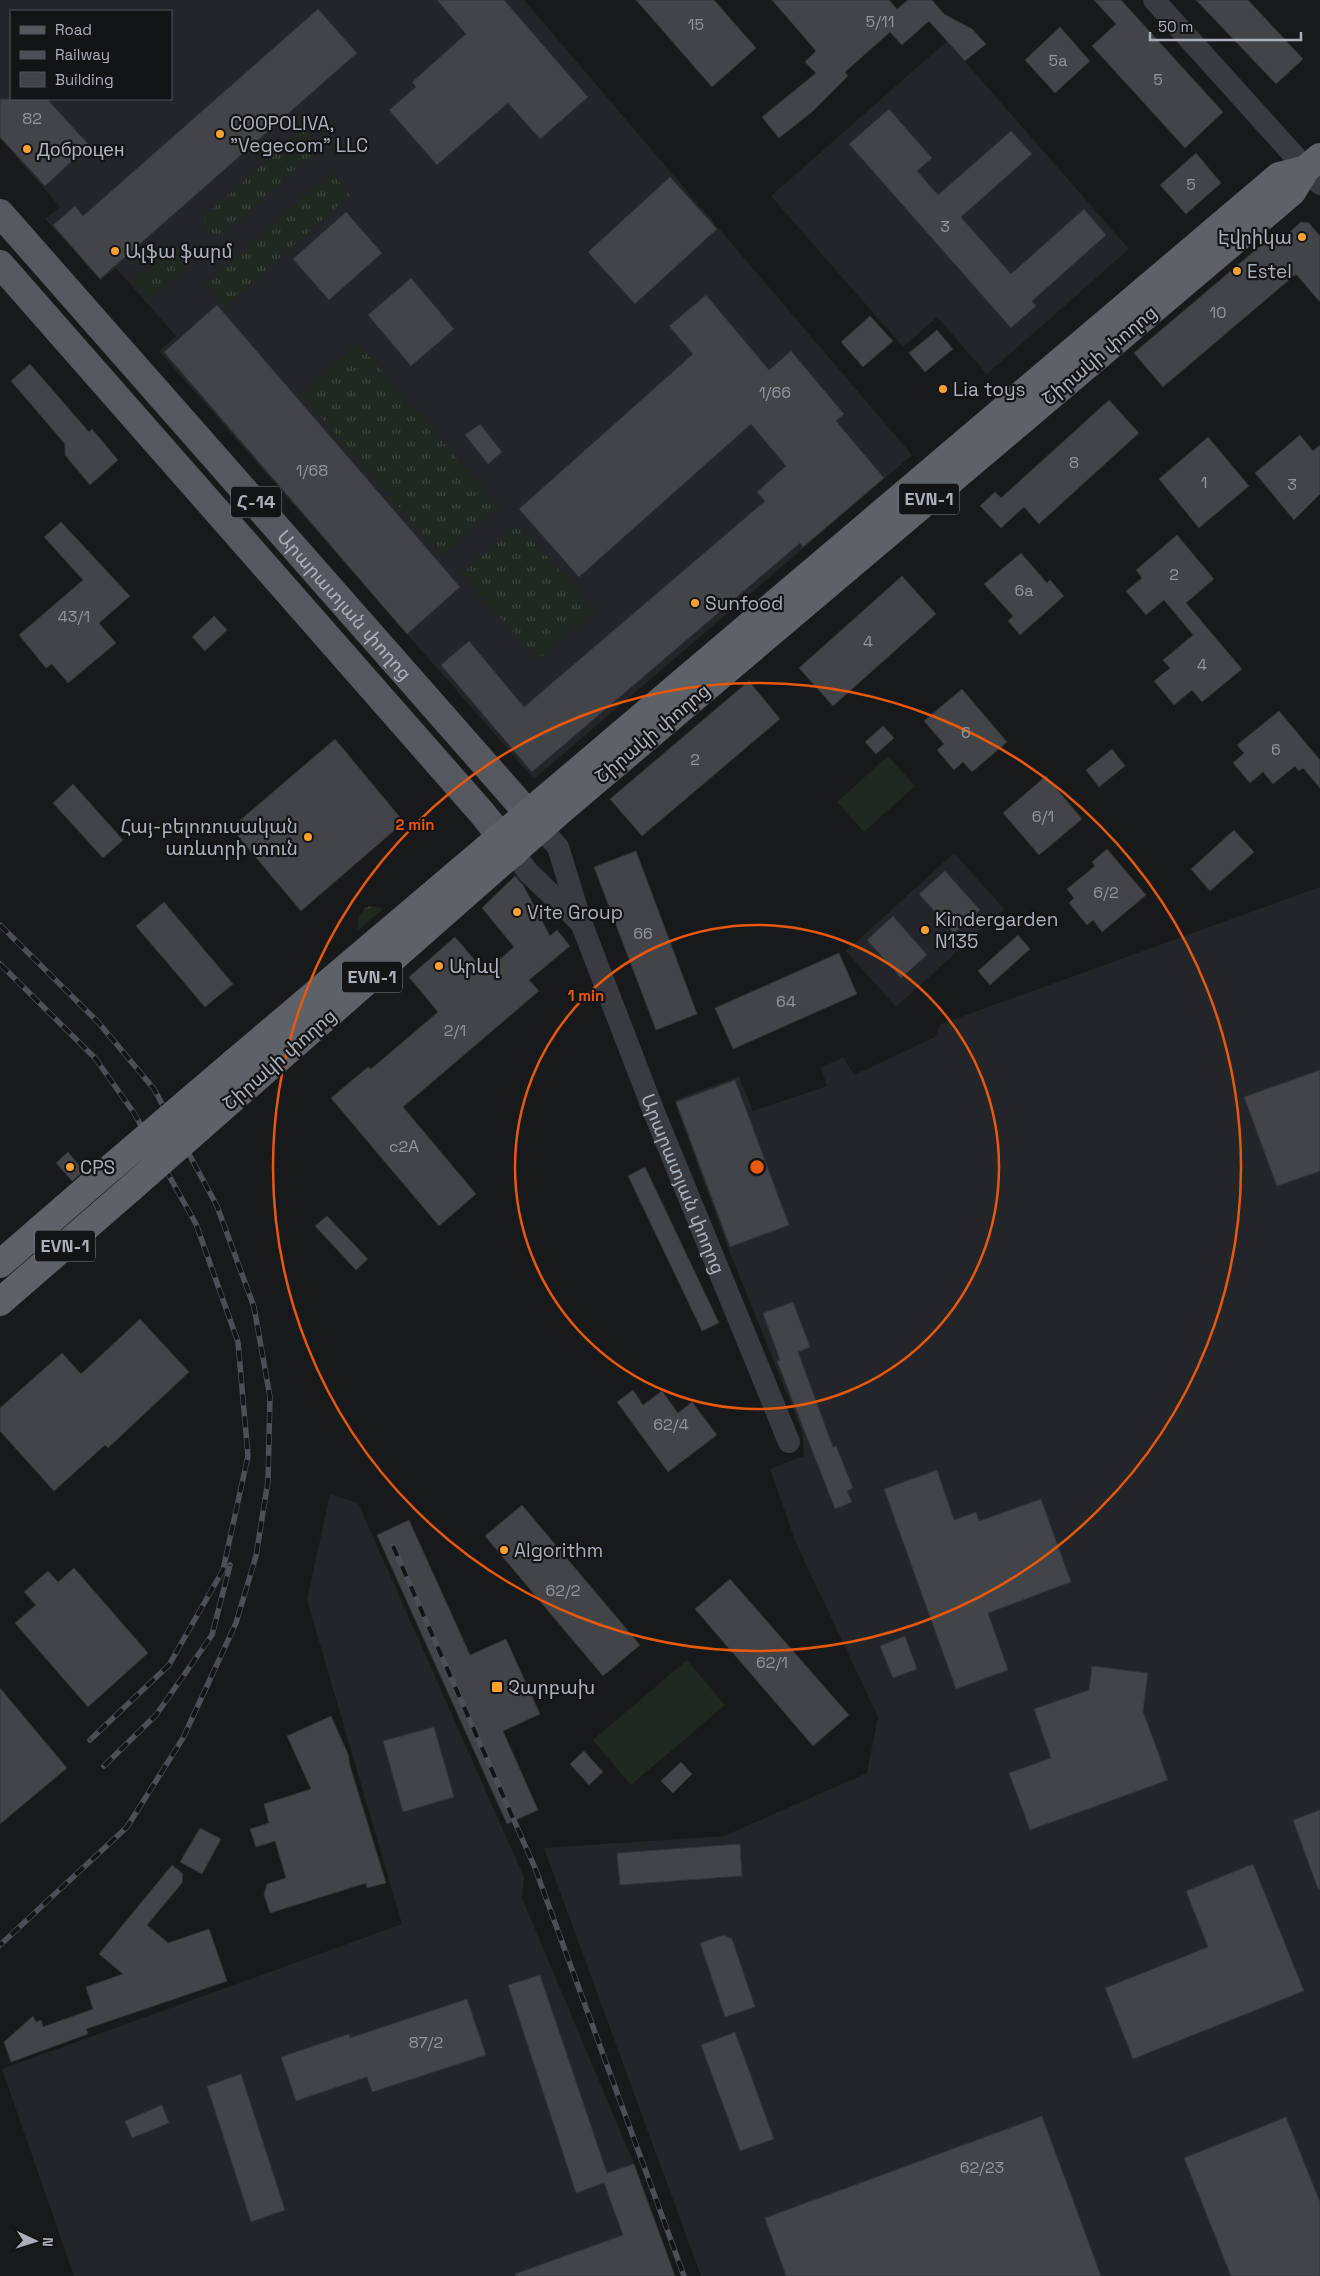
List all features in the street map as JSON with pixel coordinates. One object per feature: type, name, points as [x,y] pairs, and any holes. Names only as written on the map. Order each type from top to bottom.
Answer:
[{"type":"highway","name":"Շիրակի փողոց","points":[[0,1264],[236,1061],[507,844],[1279,176],[1315,170]]},
{"type":"highway","name":"Շիրակի փողոց","points":[[0,1302],[252,1082],[507,844]]},
{"type":"main road","name":"Արարատյան փողոց","points":[[0,213],[535,820]]},
{"type":"main road","name":"Արարատյան փողոց","points":[[0,264],[507,844]]},
{"type":"street","points":[[1154,0],[1315,170]]},
{"type":"street","name":"Արարատյան փողոց","points":[[535,820],[558,847],[582,925],[654,1112],[789,1442]]},
{"type":"street","name":"Արարատյան փողոց","points":[[507,844],[528,872],[582,925]]},
{"type":"shaded area","points":[[0,0],[524,0],[912,455],[534,779],[159,351],[176,336],[116,268],[101,280],[45,219],[60,207],[0,138]]},
{"type":"shaded area","points":[[947,41],[1129,249],[987,374],[937,317],[903,347],[771,196]]},
{"type":"shaded area","name":"Kindergarden N135","points":[[954,853],[1004,909],[896,1007],[846,951]]},
{"type":"shaded area","points":[[1320,887],[1320,2276],[701,2276],[544,1848],[724,1836],[867,1773],[878,1717],[796,1543],[770,1469],[804,1456],[802,1431],[728,1248],[674,1100],[739,1076],[753,1111],[827,1086],[821,1068],[843,1057],[854,1075],[935,1037],[941,1024]]},
{"type":"shaded area","points":[[330,1494],[358,1503],[524,1877],[522,1898],[634,2164],[675,2276],[74,2276],[2,2069],[402,1924],[307,1600]]},
{"type":"green space","points":[[302,129],[319,148],[226,231],[217,235],[210,232],[204,222],[206,215]]},
{"type":"green space","points":[[331,173],[350,195],[225,306],[206,284]]},
{"type":"green space","points":[[174,245],[190,263],[150,298],[134,281]]},
{"type":"green space","points":[[358,344],[498,506],[441,555],[301,394]]},
{"type":"green space","points":[[518,524],[594,610],[538,660],[462,574]]},
{"type":"green space","points":[[888,756],[915,786],[864,832],[837,802]]},
{"type":"green space","points":[[371,906],[383,909],[358,930],[358,918],[365,908]]},
{"type":"green space","points":[[687,1660],[725,1705],[631,1785],[593,1740]]},
{"type":"building","points":[[437,0],[504,0],[588,97],[540,139],[508,103],[437,165],[389,110],[416,87],[412,82],[466,34]]},
{"type":"building","points":[[636,0],[714,0],[756,48],[712,87]]},
{"type":"building","points":[[772,0],[889,0],[897,9],[908,0],[932,0],[944,14],[972,29],[986,44],[965,61],[929,21],[902,45],[890,32],[845,72],[848,76],[812,112],[779,138],[762,117],[816,73],[805,62],[816,51]]},
{"type":"building","points":[[1094,0],[1121,0],[1223,112],[1185,148],[1092,46],[1116,24]]},
{"type":"building","points":[[1196,0],[1248,0],[1303,59],[1276,84]]},
{"type":"building","name":"COOPOLIVA, \"Vegecom\" LLC","points":[[318,9],[357,53],[100,279],[53,225],[75,206],[83,216]]},
{"type":"building","points":[[1060,27],[1090,61],[1055,93],[1025,60]]},
{"type":"building","points":[[0,99],[48,100],[89,145],[45,186],[0,137]]},
{"type":"building","points":[[889,109],[932,158],[917,171],[938,195],[1011,131],[1032,154],[961,217],[1011,274],[1084,209],[1106,235],[1032,301],[1036,306],[1011,328],[849,144]]},
{"type":"building","points":[[1196,153],[1221,183],[1186,214],[1160,185]]},
{"type":"building","points":[[670,177],[717,229],[635,304],[588,252]]},
{"type":"building","points":[[346,212],[382,253],[329,300],[293,259]]},
{"type":"building","points":[[1301,222],[1309,223],[1320,236],[1320,302],[1296,274],[1163,387],[1134,353],[1272,236],[1277,243]]},
{"type":"building","points":[[411,278],[454,329],[411,366],[368,315]]},
{"type":"building","points":[[706,295],[769,370],[791,351],[844,414],[836,421],[884,478],[803,547],[800,543],[532,772],[441,665],[469,641],[524,707],[765,501],[757,492],[786,466],[751,424],[579,577],[519,509],[693,354],[669,326]]},
{"type":"building","points":[[217,305],[460,587],[407,634],[164,352]]},
{"type":"building","points":[[870,316],[893,341],[863,367],[841,342]]},
{"type":"building","points":[[937,330],[953,349],[925,372],[909,353]]},
{"type":"building","points":[[30,364],[89,432],[92,429],[118,460],[90,485],[65,455],[65,444],[11,381]]},
{"type":"building","points":[[1109,400],[1139,433],[1039,524],[1024,507],[1001,528],[980,506],[995,492],[1001,498]]},
{"type":"building","points":[[480,424],[502,452],[488,464],[465,435]]},
{"type":"building","points":[[1300,435],[1313,451],[1320,445],[1320,494],[1294,520],[1255,473]]},
{"type":"building","points":[[1208,437],[1249,486],[1199,528],[1159,479]]},
{"type":"building","points":[[61,522],[130,596],[99,623],[116,643],[68,683],[52,664],[46,668],[19,635],[83,580],[44,537]]},
{"type":"building","points":[[1177,535],[1214,579],[1186,603],[1242,669],[1202,702],[1192,690],[1174,705],[1154,681],[1170,668],[1163,660],[1193,635],[1164,600],[1146,615],[1126,591],[1142,578],[1136,570]]},
{"type":"building","points":[[1021,553],[1047,583],[1050,580],[1064,596],[1020,635],[1008,621],[1013,616],[984,584]]},
{"type":"building","points":[[902,576],[936,614],[833,706],[799,668]]},
{"type":"building","points":[[214,616],[227,630],[205,651],[192,637]]},
{"type":"building","points":[[749,681],[780,719],[642,836],[610,799]]},
{"type":"building","points":[[962,689],[1007,742],[972,772],[963,762],[954,770],[937,750],[944,744],[924,721]]},
{"type":"building","points":[[1279,711],[1320,760],[1320,788],[1303,768],[1299,771],[1295,766],[1273,784],[1263,772],[1250,783],[1233,763],[1244,753],[1237,745]]},
{"type":"building","points":[[883,726],[894,738],[876,754],[865,742]]},
{"type":"building","points":[[335,739],[404,822],[301,911],[231,828]]},
{"type":"building","points":[[1112,749],[1125,766],[1099,787],[1086,770]]},
{"type":"building","points":[[1046,776],[1082,819],[1039,855],[1003,813]]},
{"type":"building","points":[[73,784],[123,840],[103,858],[53,803]]},
{"type":"building","points":[[1234,830],[1254,852],[1210,891],[1191,869]]},
{"type":"building","points":[[1107,849],[1146,895],[1102,932],[1093,920],[1087,925],[1069,903],[1074,898],[1067,889],[1095,866],[1092,862]]},
{"type":"building","points":[[636,851],[697,1014],[656,1030],[594,867]]},
{"type":"building","points":[[945,871],[980,910],[954,933],[919,894]]},
{"type":"building","points":[[515,876],[523,885],[550,936],[557,930],[570,946],[529,980],[539,991],[403,1107],[476,1194],[439,1226],[331,1098],[368,1067],[371,1069],[438,1012],[409,977],[455,937],[485,972],[514,947],[482,908]]},
{"type":"building","points":[[164,902],[233,984],[205,1007],[136,926]]},
{"type":"building","points":[[893,916],[927,955],[901,978],[867,940]]},
{"type":"building","points":[[1018,935],[1030,949],[990,985],[978,971]]},
{"type":"building","points":[[839,953],[857,994],[733,1049],[715,1008]]},
{"type":"building","points":[[1320,1070],[1320,1171],[1277,1186],[1244,1097]]},
{"type":"building","points":[[735,1080],[789,1225],[730,1247],[676,1102]]},
{"type":"building","name":"CPS","points":[[68,1152],[84,1171],[72,1181],[56,1163]]},
{"type":"building","points":[[645,1167],[719,1323],[702,1331],[628,1176]]},
{"type":"building","points":[[327,1216],[368,1259],[356,1270],[315,1226]]},
{"type":"building","points":[[793,1302],[810,1347],[798,1352],[833,1447],[836,1446],[853,1488],[847,1491],[852,1502],[835,1509],[777,1361],[780,1360],[763,1313]]},
{"type":"building","points":[[140,1319],[189,1372],[108,1448],[105,1445],[54,1491],[0,1431],[0,1408],[62,1353],[81,1374]]},
{"type":"building","points":[[633,1390],[643,1405],[662,1391],[678,1413],[692,1402],[717,1435],[668,1472],[617,1402]]},
{"type":"building","points":[[937,1470],[954,1520],[976,1512],[979,1521],[1041,1499],[1071,1582],[988,1613],[1008,1670],[956,1689],[884,1489]]},
{"type":"building","points":[[522,1505],[640,1645],[603,1676],[485,1536]]},
{"type":"building","points":[[409,1520],[470,1655],[506,1639],[540,1714],[503,1731],[538,1810],[507,1824],[377,1535]]},
{"type":"building","points":[[74,1568],[148,1653],[88,1707],[15,1623],[36,1605],[24,1592],[48,1571],[58,1582]]},
{"type":"building","points":[[730,1579],[849,1715],[813,1746],[695,1609]]},
{"type":"building","points":[[905,1636],[917,1669],[893,1678],[880,1646]]},
{"type":"building","points":[[1092,1666],[1148,1673],[1143,1711],[1168,1780],[1030,1830],[1009,1773],[1051,1758],[1034,1709],[1089,1690]]},
{"type":"building","points":[[0,1688],[67,1768],[0,1824]]},
{"type":"building","points":[[331,1716],[348,1754],[386,1883],[367,1888],[366,1883],[270,1913],[264,1895],[267,1884],[286,1878],[275,1841],[256,1847],[250,1829],[269,1823],[264,1804],[311,1789],[287,1736]]},
{"type":"building","points":[[434,1727],[454,1797],[403,1812],[383,1741]]},
{"type":"building","points":[[584,1751],[603,1772],[589,1785],[570,1764]]},
{"type":"building","points":[[681,1762],[692,1774],[673,1793],[661,1781]]},
{"type":"building","points":[[1320,1810],[1320,1889],[1318,1889],[1293,1820]]},
{"type":"building","points":[[200,1828],[221,1839],[202,1874],[180,1862]]},
{"type":"building","points":[[740,1844],[742,1876],[620,1885],[617,1853]]},
{"type":"building","points":[[1253,1864],[1304,1991],[1133,2059],[1105,1988],[1208,1947],[1186,1891]]},
{"type":"building","points":[[172,1865],[183,1874],[182,1883],[147,1925],[168,1943],[209,1929],[227,1981],[86,2029],[88,2034],[11,2062],[4,2042],[33,2016],[36,2022],[41,2020],[43,2027],[93,2009],[86,1987],[123,1974],[99,1954]]},
{"type":"building","points":[[724,1935],[732,1939],[755,2007],[725,2017],[700,1943]]},
{"type":"building","points":[[540,1975],[607,2173],[634,2164],[675,2276],[516,2276],[515,2274],[623,2235],[604,2183],[576,2193],[508,1985]]},
{"type":"building","points":[[467,1999],[486,2055],[372,2092],[367,2077],[296,2101],[281,2057],[349,2034],[350,2038]]},
{"type":"building","points":[[735,2032],[774,2139],[740,2151],[701,2045]]},
{"type":"building","points":[[241,2074],[285,2210],[251,2222],[207,2086]]},
{"type":"building","points":[[162,2105],[169,2123],[132,2138],[125,2121]]},
{"type":"building","points":[[1042,2116],[1101,2276],[786,2276],[765,2218]]},
{"type":"building","points":[[1286,2117],[1320,2202],[1320,2276],[1231,2276],[1184,2158]]},
{"type":"railway","points":[[0,925],[98,1022],[154,1089],[217,1206],[254,1307],[270,1397],[268,1481],[256,1556],[236,1623],[183,1738],[127,1827],[0,1945]]},
{"type":"railway","points":[[0,964],[95,1058],[134,1113],[196,1224],[238,1342],[248,1456],[223,1570],[169,1665],[90,1740]]},
{"type":"railway","points":[[393,1546],[535,1868],[684,2276]]},
{"type":"railway","points":[[104,1766],[156,1715],[212,1635],[230,1565]]},
{"type":"place","name":"COOPOLIVA, \"Vegecom\" LLC","points":[[220,134]]},
{"type":"place","name":"Доброцен","points":[[27,149]]},
{"type":"place","name":"Էվրիկա","points":[[1302,237]]},
{"type":"place","name":"Ալֆա ֆարմ","points":[[115,251]]},
{"type":"place","name":"Estel","points":[[1237,271]]},
{"type":"place","name":"Lia toys","points":[[943,389]]},
{"type":"place","name":"Sunfood","points":[[695,603]]},
{"type":"place","name":"Հայ-բելոռուսական առևտրի տուն","points":[[308,837]]},
{"type":"place","name":"Vite Group","points":[[517,912]]},
{"type":"place","name":"Kindergarden N135","points":[[925,930]]},
{"type":"place","name":"Արևվ","points":[[439,966]]},
{"type":"place","name":"CPS","points":[[70,1167]]},
{"type":"place","name":"Algorithm","points":[[504,1550]]},
{"type":"place","name":"Չարբախ","points":[[497,1687]]}]
